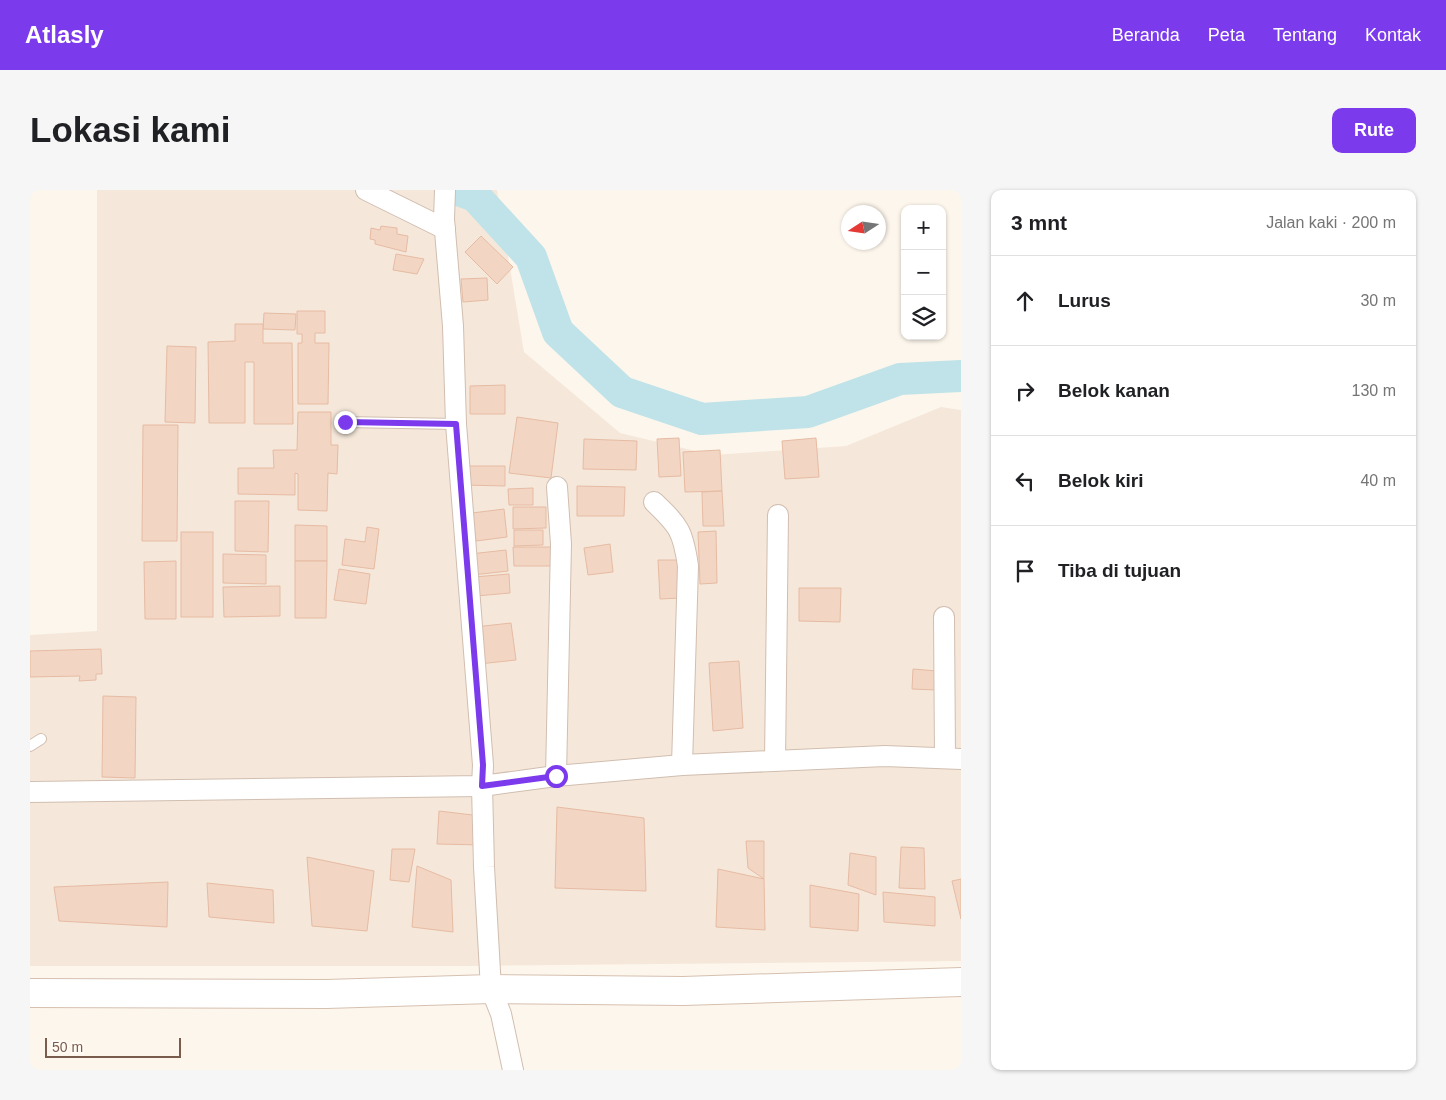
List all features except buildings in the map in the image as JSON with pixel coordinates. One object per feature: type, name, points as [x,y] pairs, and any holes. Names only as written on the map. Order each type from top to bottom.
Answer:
[{"type":"main road","points":[[30,992],[326,994],[491,989],[683,991],[961,982]]},
{"type":"street","points":[[366,190],[445,224]]},
{"type":"street","points":[[445,190],[445,224],[453,326],[456,424],[483,765],[482,786],[491,989],[501,1014],[513,1070]]},
{"type":"street","points":[[556,776],[561,544],[557,487]]},
{"type":"street","points":[[654,502],[675,523],[683,535],[688,566],[682,765]]},
{"type":"street","points":[[775,761],[778,515]]},
{"type":"street","points":[[30,792],[482,786],[556,776],[682,765],[885,756],[953,759],[944,617]]},
{"type":"lane","points":[[345,422],[456,424]]},
{"type":"lane","points":[[30,746],[42,739]]},
{"type":"shaded area","points":[[97,190],[497,190],[524,352],[620,433],[712,455],[846,446],[941,407],[961,410],[961,961],[467,966],[30,966],[30,635],[97,631]]},
{"type":"waterway","points":[[458,190],[475,196],[531,257],[558,332],[622,392],[702,419],[808,412],[900,379],[961,376]]},
{"type":"route","points":[[345,422],[456,424],[473,618],[483,765],[482,786],[556,776]]}]
